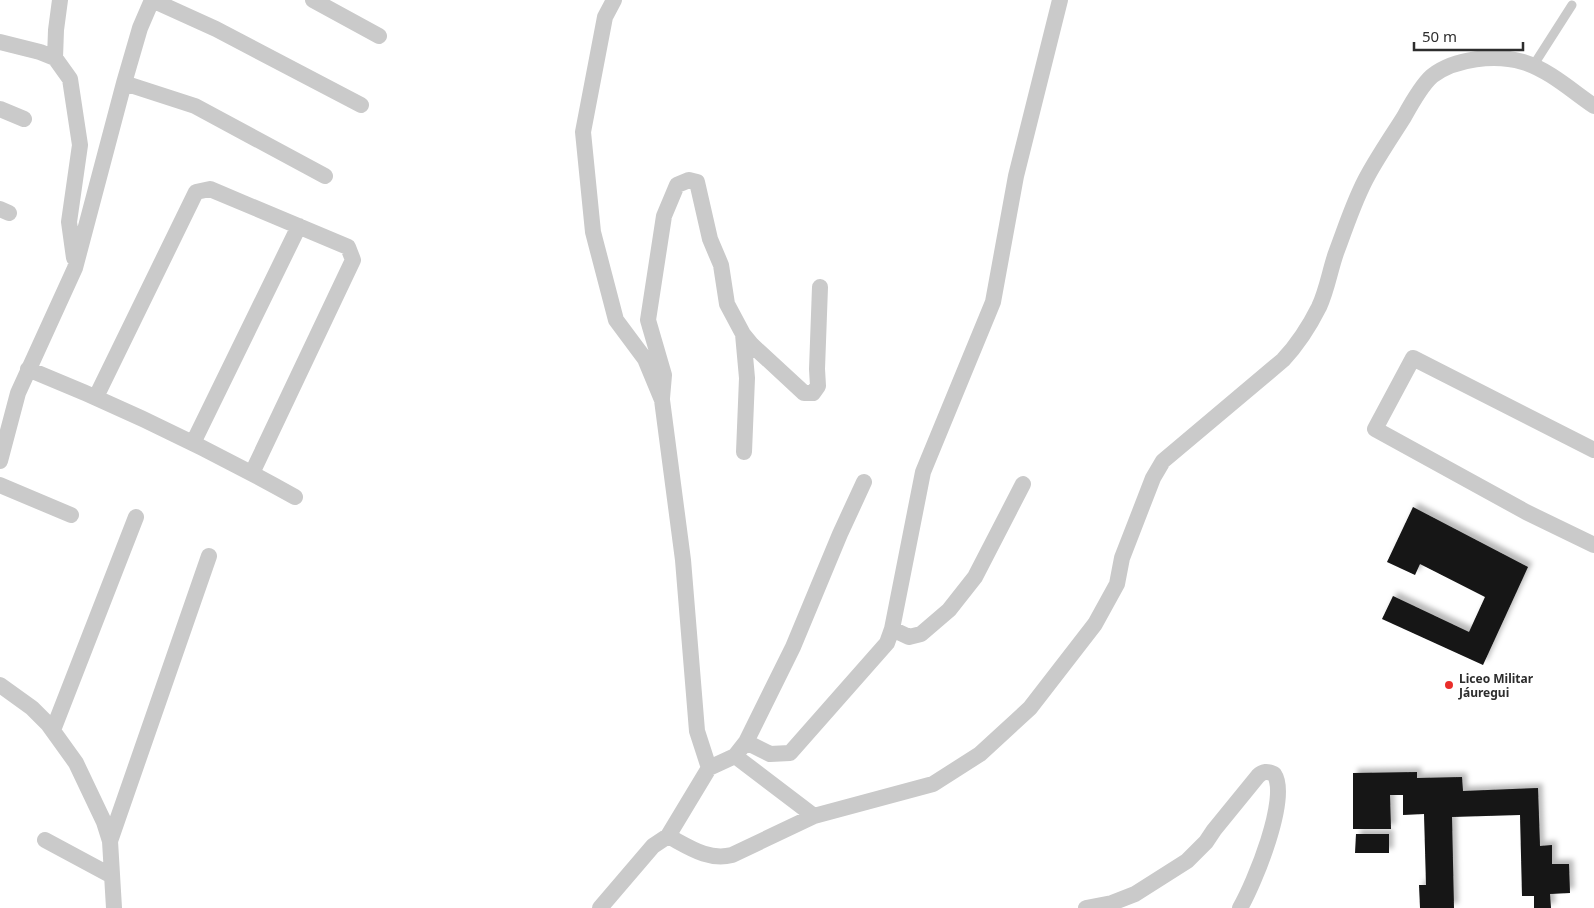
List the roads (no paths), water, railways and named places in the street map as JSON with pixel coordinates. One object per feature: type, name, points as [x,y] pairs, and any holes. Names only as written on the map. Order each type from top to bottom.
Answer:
[{"type":"street","points":[[55,58],[60,0]]},
{"type":"street","points":[[0,461],[18,393],[75,268],[124,83],[140,28],[152,0],[216,29],[361,105]]},
{"type":"street","points":[[313,0],[379,36]]},
{"type":"street","points":[[614,0],[605,17],[583,132],[593,232],[616,320],[645,359],[662,400]]},
{"type":"street","points":[[746,742],[770,754],[790,753],[888,643],[923,472],[994,302],[1016,176],[1060,0]]},
{"type":"street","points":[[0,42],[40,52],[55,58],[70,79],[80,145],[69,222],[75,268]]},
{"type":"street","points":[[668,836],[705,855],[723,858],[732,856],[814,816],[933,784],[980,754],[1030,708],[1095,624],[1117,584],[1122,558],[1152,478],[1163,461],[1283,360],[1296,346],[1308,328],[1320,305],[1335,256],[1356,200],[1382,151],[1431,77],[1449,66],[1480,59],[1508,58],[1525,62],[1543,71],[1594,106]]},
{"type":"street","points":[[124,83],[196,106],[325,176]]},
{"type":"street","points":[[0,109],[24,119]]},
{"type":"street","points":[[709,768],[697,731],[683,560],[662,400],[664,376],[648,320],[664,216],[677,185],[689,180],[697,182],[710,239],[721,265],[727,304],[743,334],[752,345],[804,393],[813,393],[818,386],[816,369],[820,287]]},
{"type":"street","points":[[96,397],[196,192],[210,189],[348,247],[353,260],[252,473]]},
{"type":"street","points":[[193,443],[299,226]]},
{"type":"street","points":[[743,334],[747,378],[744,452]]},
{"type":"street","points":[[1594,450],[1413,358],[1375,429],[1526,512],[1594,545]]},
{"type":"street","points":[[28,369],[96,397],[193,443],[295,497]]},
{"type":"street","points":[[600,908],[653,846],[668,836],[709,768],[736,756],[746,742],[793,647],[864,482]]},
{"type":"street","points":[[0,484],[71,515]]},
{"type":"street","points":[[892,629],[909,637],[921,634],[949,610],[975,577],[1023,484]]},
{"type":"street","points":[[53,730],[136,517]]},
{"type":"street","points":[[110,842],[209,556]]},
{"type":"street","points":[[0,685],[32,708],[53,730],[76,763],[104,822],[110,842],[114,908]]},
{"type":"street","points":[[736,756],[814,816]]},
{"type":"street","points":[[1086,908],[1112,903],[1135,894],[1187,861],[1206,842],[1258,776],[1264,772],[1269,772],[1277,778],[1279,786],[1272,832],[1250,889],[1240,908]]},
{"type":"street","points":[[45,840],[112,876]]},
{"type":"lane","points":[[1533,66],[1572,5]]},
{"type":"place","name":"Liceo Militar Jáuregui","points":[[1449,685]]}]
